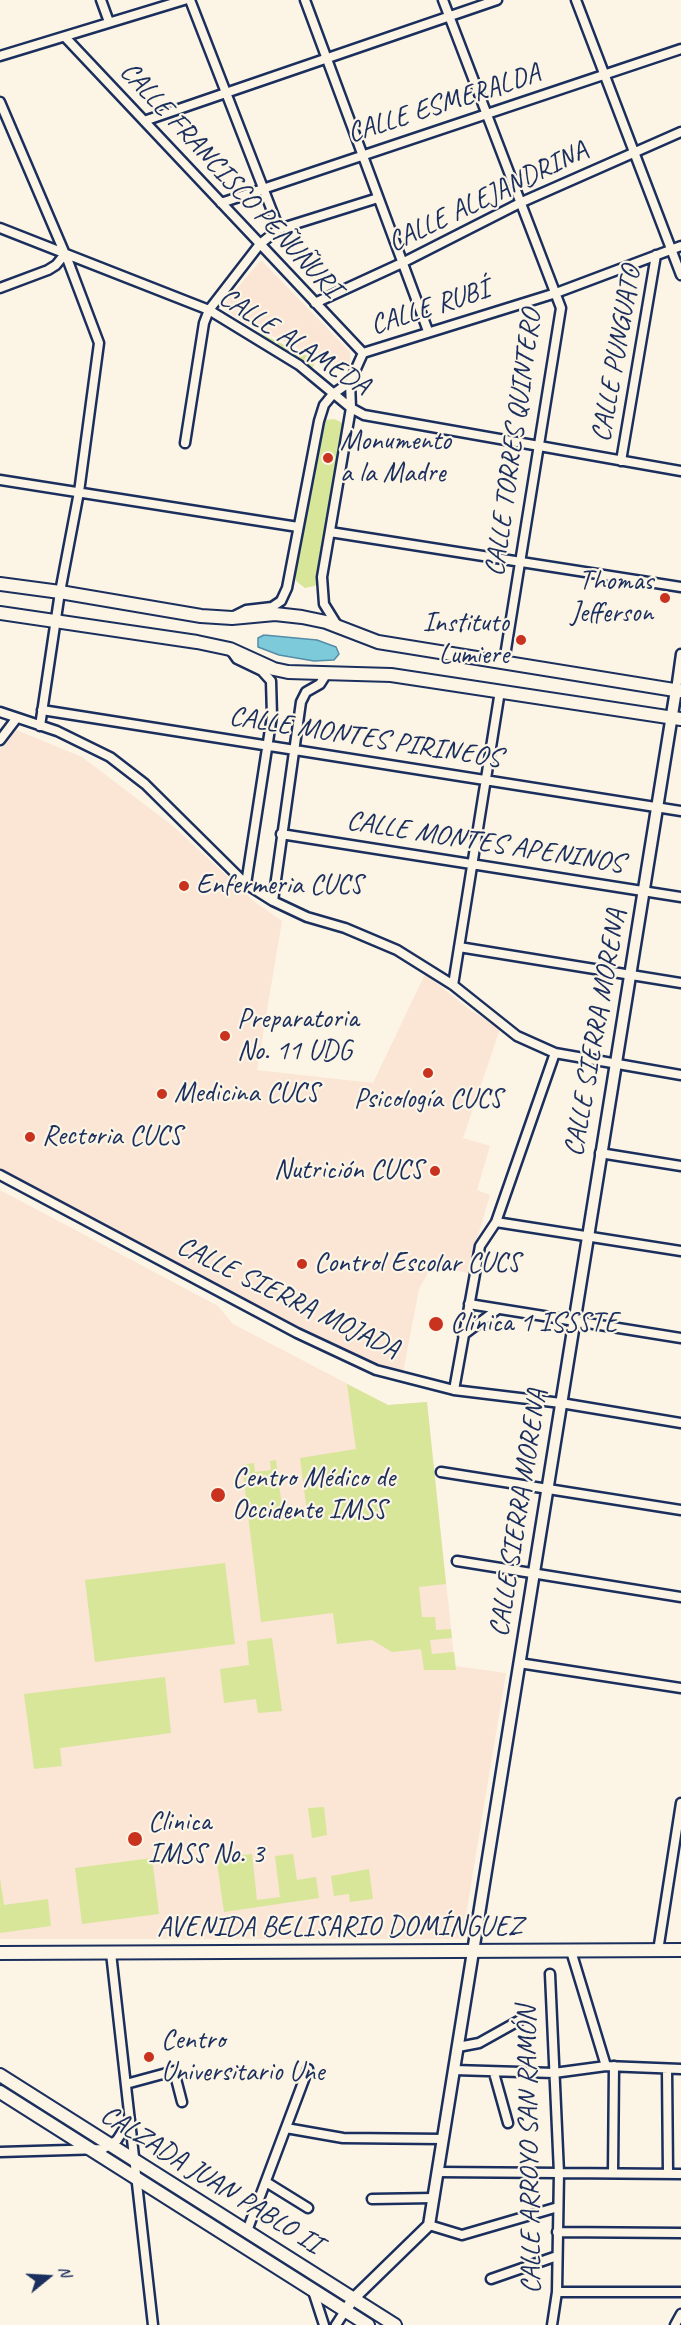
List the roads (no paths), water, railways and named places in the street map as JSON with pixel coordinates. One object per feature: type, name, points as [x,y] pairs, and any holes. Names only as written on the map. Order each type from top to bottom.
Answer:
[{"type":"main road","points":[[0,584],[201,616],[231,618],[275,614],[302,617],[326,622],[378,642],[678,690]]},
{"type":"main road","points":[[0,613],[230,649],[274,669],[327,674],[391,675],[676,718]]},
{"type":"main road","name":"AVENIDA BELISARIO DOMÍNGUEZ","points":[[0,1953],[681,1950]]},
{"type":"main road","name":"CALZADA JUAN PABLO II","points":[[0,2075],[396,2325]]},
{"type":"main road","name":"CALZADA JUAN PABLO II","points":[[0,2092],[368,2325]]},
{"type":"street","points":[[101,0],[109,22]]},
{"type":"street","points":[[0,56],[184,0]]},
{"type":"street","points":[[190,0],[279,229]]},
{"type":"street","points":[[305,0],[428,332]]},
{"type":"street","name":"CALLE TORRES QUINTERO","points":[[443,0],[561,308],[504,662]]},
{"type":"street","points":[[144,121],[225,91],[497,0]]},
{"type":"street","points":[[576,0],[681,275]]},
{"type":"street","name":"CALLE FRANCISCO PEÑUÑURI","points":[[65,37],[363,353]]},
{"type":"street","name":"CALLE ESMERALDA","points":[[221,202],[681,49]]},
{"type":"street","points":[[0,102],[65,254],[99,343],[79,492],[60,592],[40,726]]},
{"type":"street","name":"CALLE ALEJANDRINA","points":[[315,303],[402,263],[522,202],[681,132]]},
{"type":"street","points":[[185,443],[202,336],[209,310],[260,244],[279,229],[378,198]]},
{"type":"street","name":"CALLE ALAMEDA","points":[[0,228],[209,310],[299,365],[351,408],[379,419],[681,471]]},
{"type":"street","name":"CALLE RUBÍ","points":[[363,353],[556,293],[681,246]]},
{"type":"street","points":[[0,288],[48,270],[56,265],[65,254]]},
{"type":"street","name":"CALLE PUNGUATO","points":[[621,460],[656,255]]},
{"type":"street","points":[[343,630],[332,621],[321,594],[351,408],[350,382],[363,353]]},
{"type":"street","points":[[231,618],[246,610],[272,607],[281,601],[287,588],[324,405],[333,394],[350,382]]},
{"type":"street","points":[[0,480],[298,527]]},
{"type":"street","points":[[330,532],[681,587]]},
{"type":"street","points":[[230,649],[237,659],[262,671],[271,681],[272,716],[246,884]]},
{"type":"street","points":[[678,690],[681,654]]},
{"type":"street","points":[[273,901],[301,702],[306,692],[320,684],[327,674]]},
{"type":"street","name":"CALLE SIERRA MORENA","points":[[429,2225],[600,1153],[632,975],[657,807],[676,718],[678,690]]},
{"type":"street","points":[[453,985],[500,692]]},
{"type":"street","name":"CALLE MONTES PIRINEOS","points":[[42,710],[681,811]]},
{"type":"street","points":[[0,712],[93,747],[129,771],[165,803],[246,884],[273,901],[397,950],[453,985],[517,1036],[555,1053],[681,1075]]},
{"type":"street","points":[[0,740],[16,719]]},
{"type":"street","name":"CALLE MONTES APENINOS","points":[[281,834],[681,897]]},
{"type":"street","points":[[459,947],[681,983]]},
{"type":"street","points":[[454,1390],[480,1246],[496,1222],[555,1053]]},
{"type":"street","points":[[600,1153],[681,1166]]},
{"type":"street","name":"CALLE SIERRA MOJADA","points":[[0,1175],[376,1370],[454,1390],[561,1403],[681,1423]]},
{"type":"street","points":[[496,1222],[681,1251]]},
{"type":"street","points":[[469,1304],[681,1338]]},
{"type":"street","points":[[464,1335],[498,1309]]},
{"type":"street","points":[[441,1472],[681,1510]]},
{"type":"street","points":[[457,1561],[681,1597]]},
{"type":"street","points":[[519,1663],[681,1688]]},
{"type":"street","points":[[658,1951],[681,1803]]},
{"type":"street","points":[[571,1951],[610,2066],[613,2173]]},
{"type":"street","points":[[111,1953],[153,2325]]},
{"type":"street","name":"CALLE ARROYO SAN RAMÓN","points":[[550,1974],[559,2173],[556,2292],[552,2325]]},
{"type":"street","points":[[458,2047],[479,2043],[522,2019]]},
{"type":"street","points":[[454,2070],[554,2073],[610,2066],[681,2069]]},
{"type":"street","points":[[247,2232],[308,2069]]},
{"type":"street","points":[[668,2069],[668,2173]]},
{"type":"street","points":[[126,2084],[174,2072],[182,2102]]},
{"type":"street","points":[[494,2073],[508,2123]]},
{"type":"street","points":[[0,2152],[94,2151],[111,2145],[123,2134],[130,2120]]},
{"type":"street","points":[[286,2128],[343,2138],[443,2139]]},
{"type":"street","points":[[438,2172],[681,2174]]},
{"type":"street","points":[[266,2182],[308,2208]]},
{"type":"street","points":[[372,2199],[434,2198]]},
{"type":"street","points":[[336,2325],[353,2298],[429,2225],[462,2235],[558,2207]]},
{"type":"street","points":[[557,2232],[681,2233]]},
{"type":"street","points":[[491,2278],[557,2256]]},
{"type":"street","points":[[313,2291],[324,2325]]},
{"type":"street","points":[[556,2292],[681,2292]]},
{"type":"street","points":[[675,2325],[681,2314]]},
{"type":"water","points":[[264,635],[317,640],[336,647],[339,654],[334,660],[314,661],[279,655],[258,647],[258,638]]},
{"type":"place","name":"Monumento a la Madre","points":[[328,458]]},
{"type":"place","name":"Thomas Jefferson","points":[[665,598]]},
{"type":"place","name":"Instituto Lumiere","points":[[521,640]]},
{"type":"place","name":"Enfermeria CUCS","points":[[184,886]]},
{"type":"place","name":"Preparatoria No. 11 UDG","points":[[225,1036]]},
{"type":"place","name":"Psicología CUCS","points":[[428,1073]]},
{"type":"place","name":"Medicina CUCS","points":[[162,1094]]},
{"type":"place","name":"Rectoria CUCS","points":[[30,1137]]},
{"type":"place","name":"Nutrición CUCS","points":[[435,1171]]},
{"type":"place","name":"Control Escolar CUCS","points":[[302,1264]]},
{"type":"place","name":"Clinica 1 ISSSTE","points":[[436,1324]]},
{"type":"place","name":"Centro Médico de Occidente IMSS","points":[[218,1495]]},
{"type":"place","name":"Clinica IMSS No. 3","points":[[135,1839]]},
{"type":"place","name":"Centro Universitario Une","points":[[149,2057]]}]
